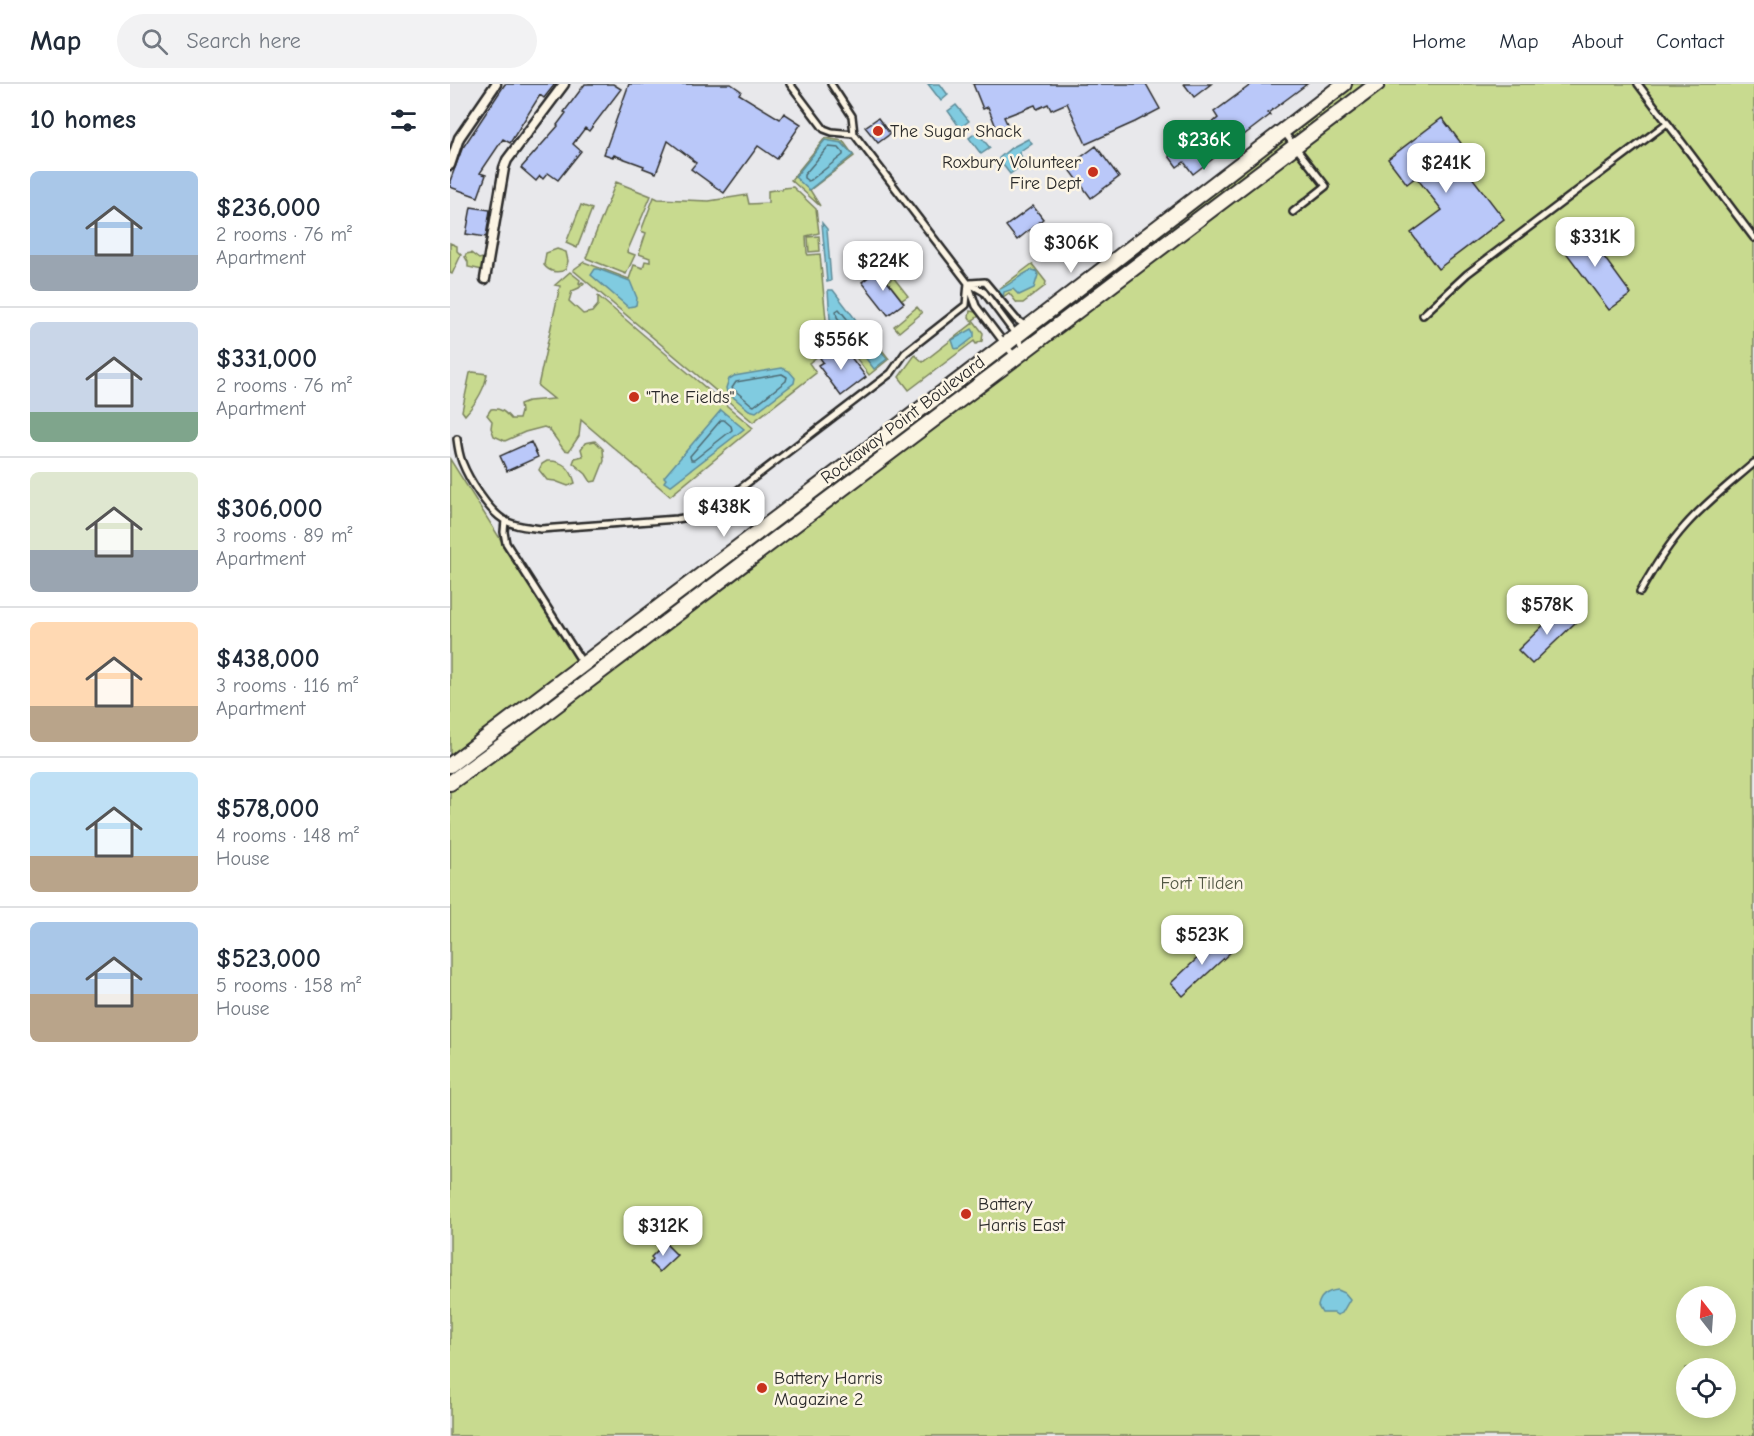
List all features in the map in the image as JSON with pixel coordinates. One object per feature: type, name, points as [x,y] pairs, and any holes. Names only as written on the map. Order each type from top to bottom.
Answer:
[{"type":"street","points":[[450,165],[459,138],[496,84]]},
{"type":"street","points":[[485,279],[501,176],[507,160],[564,84]]},
{"type":"street","name":"Rockaway Point Boulevard","points":[[450,783],[1377,84]]},
{"type":"street","name":"Rockaway Point Boulevard","points":[[450,765],[1340,87]]},
{"type":"street","points":[[1095,275],[1106,289]]},
{"type":"lane","points":[[790,84],[824,129],[854,134]]},
{"type":"lane","points":[[831,84],[852,116],[854,134],[968,283],[976,306],[1005,344],[1020,354],[1022,331],[1016,319],[985,282],[968,283]]},
{"type":"lane","points":[[1638,84],[1754,238]]},
{"type":"lane","points":[[1340,87],[1348,106]]},
{"type":"lane","points":[[1423,315],[1467,274],[1667,123]]},
{"type":"lane","points":[[1283,130],[1326,186],[1293,212]]},
{"type":"lane","points":[[1144,238],[1155,252]]},
{"type":"lane","points":[[968,283],[984,292],[1022,331]]},
{"type":"lane","points":[[457,439],[462,463],[475,486],[495,512],[505,520],[519,526],[541,529],[677,519],[700,515],[725,500],[891,373],[904,353],[966,305],[968,283]]},
{"type":"lane","points":[[1640,592],[1657,562],[1685,526],[1753,464]]},
{"type":"lane","points":[[505,520],[506,543],[583,664]]},
{"type":"lane","points":[[606,647],[615,660]]},
{"type":"green space","name":"Fort Tilden","points":[[1344,84],[1754,84],[1754,1436],[450,1436],[450,459],[580,666]]},
{"type":"green space","points":[[825,138],[843,141],[854,156],[810,190],[820,206],[791,180]]},
{"type":"green space","points":[[616,182],[651,196],[627,252],[635,255],[626,274],[586,258]]},
{"type":"green space","points":[[793,187],[816,209],[819,233],[806,236],[807,253],[808,255],[820,254],[826,320],[844,343],[841,345],[834,337],[818,349],[818,356],[809,363],[816,373],[753,422],[573,270],[584,262],[629,279],[634,265],[643,268],[645,261],[650,262],[650,258],[639,254],[646,233],[641,231],[654,197],[709,201],[747,195],[749,204],[768,203],[768,191]]},
{"type":"green space","points":[[581,205],[592,209],[577,248],[566,243]]},
{"type":"green space","points":[[819,236],[820,251],[809,252],[808,237]]},
{"type":"green space","points":[[450,243],[457,246],[457,251],[461,255],[452,274],[450,273]]},
{"type":"green space","points":[[557,249],[566,252],[568,261],[566,269],[557,272],[551,271],[544,265],[546,253]]},
{"type":"green space","points":[[471,253],[479,259],[486,257],[483,270],[468,267],[465,257],[466,254]]},
{"type":"green space","points":[[1032,264],[1046,282],[1045,286],[1023,303],[1017,303],[1009,293],[1003,297],[999,289]]},
{"type":"green space","points":[[570,272],[580,280],[580,284],[584,283],[572,291],[569,301],[583,314],[592,312],[598,305],[598,296],[753,428],[670,496],[581,420],[579,436],[569,451],[564,450],[549,429],[544,427],[505,441],[494,436],[491,428],[492,421],[487,415],[491,409],[502,411],[511,419],[519,419],[520,404],[528,401],[554,399],[538,386],[560,286],[555,285]]},
{"type":"green space","points":[[893,277],[908,296],[902,300],[888,282]]},
{"type":"green space","points":[[917,307],[922,313],[899,332],[894,326]]},
{"type":"green space","points":[[970,311],[979,316],[973,320],[983,333],[982,341],[976,344],[974,341],[909,390],[899,377],[915,355],[923,362],[973,323],[969,317]]},
{"type":"green space","points":[[871,336],[889,359],[869,375],[851,351]]},
{"type":"green space","points":[[470,373],[487,374],[479,396],[465,415],[462,411]]},
{"type":"green space","points":[[595,441],[603,449],[604,461],[596,481],[591,482],[586,474],[573,463],[575,458],[583,456],[581,449],[585,443]]},
{"type":"green space","points":[[547,461],[558,462],[566,466],[575,483],[568,486],[547,480],[539,470]]},
{"type":"water","points":[[928,84],[940,84],[948,95],[941,101]]},
{"type":"water","points":[[956,105],[969,121],[960,128],[948,111]]},
{"type":"water","points":[[977,132],[990,148],[981,154],[969,138]]},
{"type":"water","points":[[1028,139],[1032,143],[1019,152],[1025,163],[1010,174],[999,158]]},
{"type":"water","points":[[825,140],[842,143],[853,155],[809,190],[795,177]]},
{"type":"water","points":[[822,223],[827,229],[831,281],[827,282]]},
{"type":"water","points":[[595,269],[630,281],[637,298],[636,305],[628,307],[591,275]]},
{"type":"water","points":[[1032,270],[1038,275],[1034,288],[1019,295],[1013,289],[1004,292],[1003,297],[998,290]]},
{"type":"water","points":[[828,290],[833,290],[866,333],[851,345],[830,319]]},
{"type":"water","points":[[972,329],[974,337],[960,348],[955,349],[952,340]]},
{"type":"water","points":[[870,337],[887,359],[874,369],[857,347]]},
{"type":"water","points":[[782,368],[789,371],[795,378],[794,383],[756,412],[749,410],[727,392],[729,379],[734,376]]},
{"type":"water","points":[[721,410],[744,429],[670,486],[664,482],[666,479],[664,477]]},
{"type":"water","points":[[1338,1290],[1350,1299],[1342,1313],[1337,1315],[1322,1313],[1318,1306],[1323,1296]]},
{"type":"building","points":[[505,84],[555,84],[544,98],[540,95],[510,143],[503,139],[480,173],[486,175],[478,197],[450,187],[450,181],[462,149]]},
{"type":"building","points":[[585,84],[613,84],[621,89],[589,131],[585,128],[573,144],[581,151],[558,180],[548,173],[543,179],[540,176],[536,181],[521,168],[558,126],[566,113],[564,112]]},
{"type":"building","points":[[629,84],[731,84],[741,91],[739,94],[780,119],[784,113],[801,124],[777,159],[758,146],[724,193],[691,169],[696,163],[668,141],[656,173],[614,155],[613,157],[604,154]]},
{"type":"building","points":[[973,84],[1146,84],[1160,109],[1086,144],[1067,103],[1051,110],[1048,104],[1037,109],[1035,105],[1004,117],[1009,128],[998,132],[988,107],[983,109]]},
{"type":"building","points":[[1184,84],[1211,84],[1194,97]]},
{"type":"building","points":[[1252,84],[1307,84],[1193,174],[1184,162],[1177,167],[1169,156],[1212,128],[1210,125],[1218,118],[1214,112]]},
{"type":"building","name":"The Sugar Shack","points":[[878,118],[890,134],[878,143],[865,127]]},
{"type":"building","points":[[1442,118],[1461,143],[1451,150],[1504,219],[1438,269],[1411,233],[1442,210],[1416,177],[1407,184],[1388,159]]},
{"type":"building","name":"Roxbury Volunteer Fire Dept","points":[[1096,146],[1119,177],[1091,198],[1068,167]]},
{"type":"building","points":[[1033,206],[1043,219],[1017,240],[1006,226]]},
{"type":"building","points":[[471,207],[490,210],[486,237],[466,234]]},
{"type":"building","points":[[1582,227],[1631,294],[1609,310],[1559,243]]},
{"type":"building","points":[[878,270],[904,303],[888,315],[862,282]]},
{"type":"building","points":[[844,348],[866,377],[841,396],[818,365],[823,362],[820,358],[832,349],[836,354]]},
{"type":"building","points":[[531,442],[538,457],[507,471],[500,456]]},
{"type":"building","points":[[1562,607],[1576,622],[1532,664],[1518,650]]},
{"type":"building","points":[[1221,936],[1233,950],[1183,996],[1171,983]]},
{"type":"building","points":[[665,1243],[677,1255],[659,1272],[650,1263],[653,1259],[651,1257]]},
{"type":"place","name":"The Sugar Shack","points":[[878,131]]},
{"type":"place","name":"Roxbury Volunteer Fire Dept","points":[[1093,172]]},
{"type":"place","name":"\"The Fields\"","points":[[634,397]]},
{"type":"place","name":"Battery Harris East","points":[[966,1214]]},
{"type":"place","name":"Battery Harris Magazine 2","points":[[762,1388]]}]
